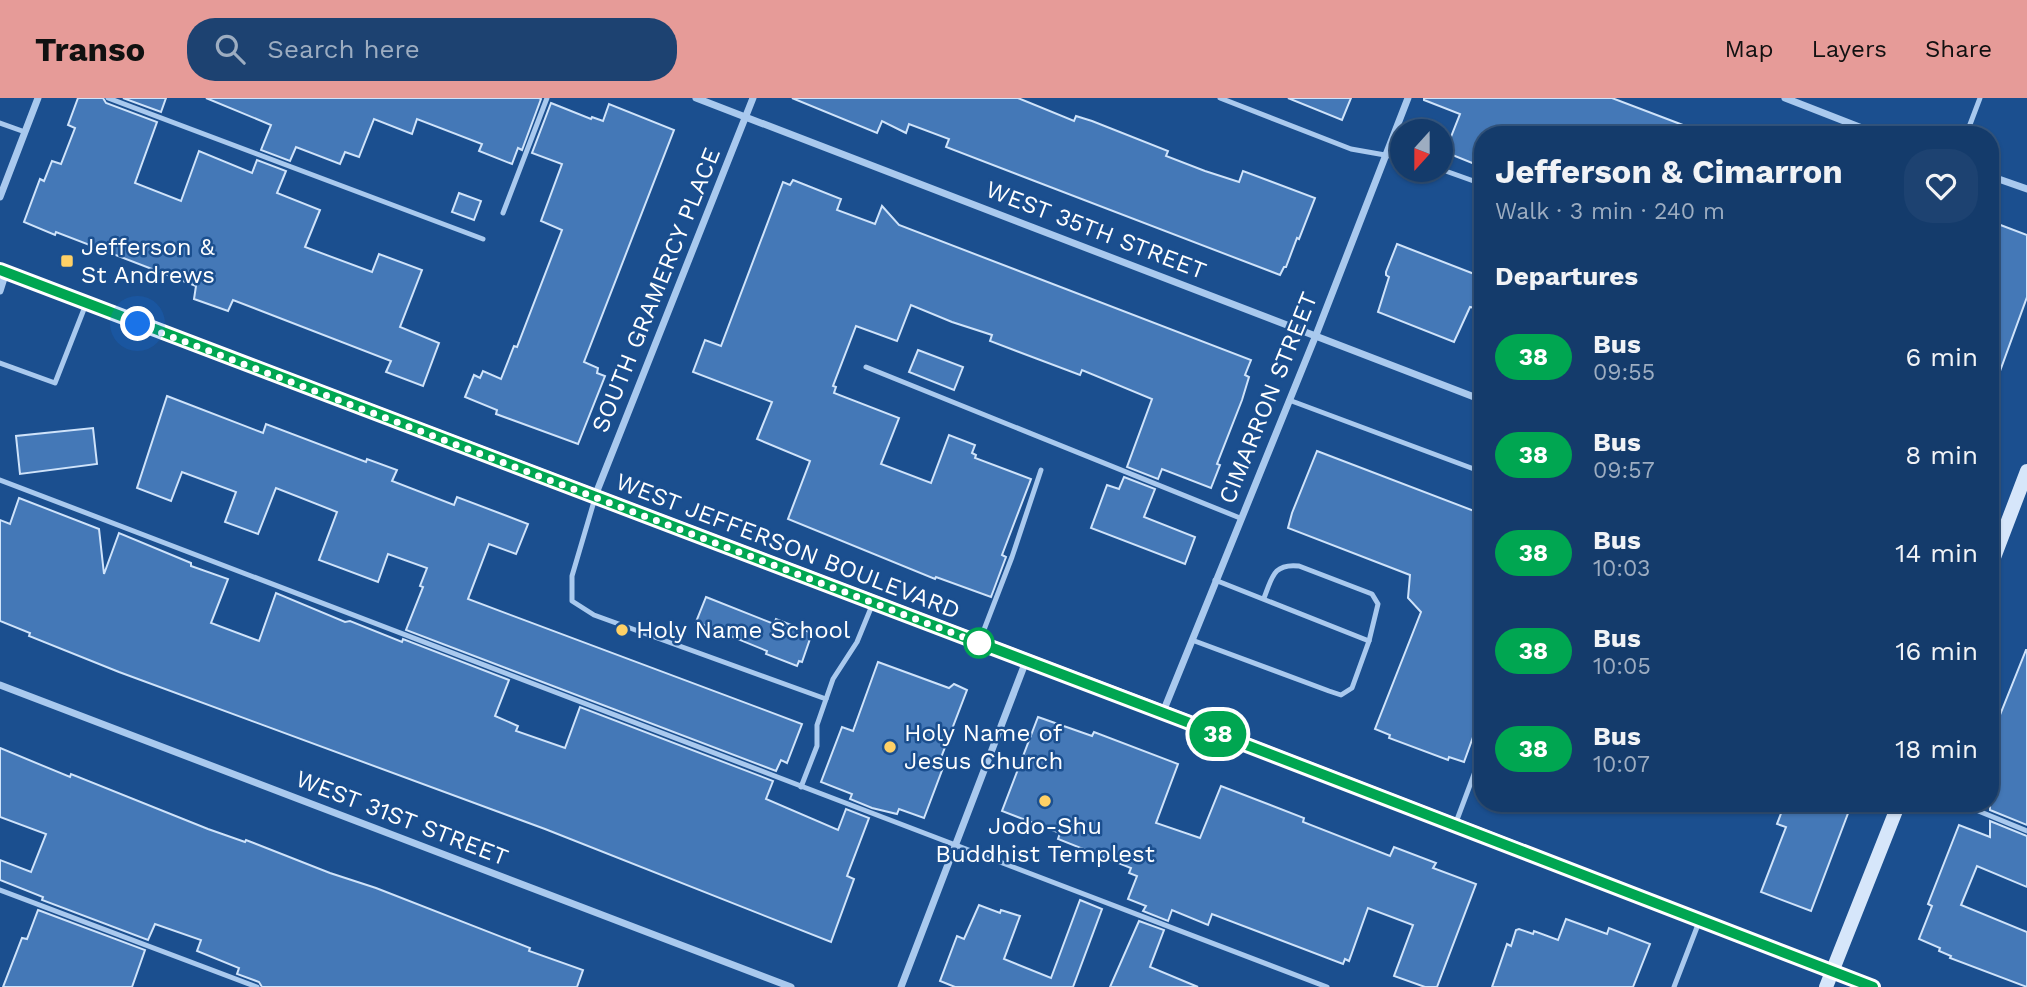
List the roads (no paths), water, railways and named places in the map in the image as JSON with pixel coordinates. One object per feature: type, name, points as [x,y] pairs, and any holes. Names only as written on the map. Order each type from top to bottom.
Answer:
[{"type":"main road","name":"WEST JEFFERSON BOULEVARD","points":[[3,271],[1163,712],[1873,987]]},
{"type":"main road","points":[[1999,544],[2027,471]]},
{"type":"main road","points":[[1826,987],[1895,812]]},
{"type":"street","points":[[0,197],[38,98]]},
{"type":"street","name":"WEST 35TH STREET","points":[[696,98],[1474,397]]},
{"type":"street","name":"SOUTH GRAMERCY PLACE","points":[[595,497],[753,98]]},
{"type":"street","name":"CIMARRON STREET","points":[[1163,712],[1316,335],[1408,98]]},
{"type":"street","points":[[1786,98],[1857,126]]},
{"type":"street","points":[[1999,179],[2027,189]]},
{"type":"street","points":[[0,291],[3,271]]},
{"type":"street","points":[[901,987],[1027,661]]},
{"type":"street","name":"WEST 31ST STREET","points":[[0,685],[791,987]]},
{"type":"lane","points":[[108,98],[483,239]]},
{"type":"lane","points":[[503,213],[547,98]]},
{"type":"lane","points":[[1220,98],[1351,149],[1390,156]]},
{"type":"lane","points":[[1969,126],[1980,98]]},
{"type":"lane","points":[[0,123],[25,132]]},
{"type":"lane","points":[[1453,174],[1474,181]]},
{"type":"lane","points":[[0,363],[55,383],[86,304]]},
{"type":"lane","points":[[866,367],[1240,518]]},
{"type":"lane","points":[[1289,400],[1474,469]]},
{"type":"lane","points":[[979,643],[1041,470]]},
{"type":"lane","points":[[0,480],[1327,987]]},
{"type":"lane","points":[[595,497],[572,576],[572,601],[594,615],[826,699]]},
{"type":"lane","points":[[1192,640],[1341,695],[1352,688],[1369,641],[1378,604],[1372,594],[1299,566],[1286,565],[1275,571],[1264,598]]},
{"type":"lane","points":[[1215,580],[1369,641]]},
{"type":"lane","points":[[802,787],[817,746],[817,725],[833,679],[857,642],[873,603]]},
{"type":"lane","points":[[1455,825],[1474,774]]},
{"type":"lane","points":[[1981,812],[2027,831]]},
{"type":"lane","points":[[0,890],[257,987]]},
{"type":"lane","points":[[1674,987],[1700,919]]},
{"type":"place","name":"Jefferson & St Andrews","points":[[67,261]]},
{"type":"place","name":"Holy Name School","points":[[622,630]]},
{"type":"place","name":"Holy Name of Jesus Church","points":[[890,747]]},
{"type":"place","name":"Jodo-Shu Buddhist Templest","points":[[1045,801]]}]
